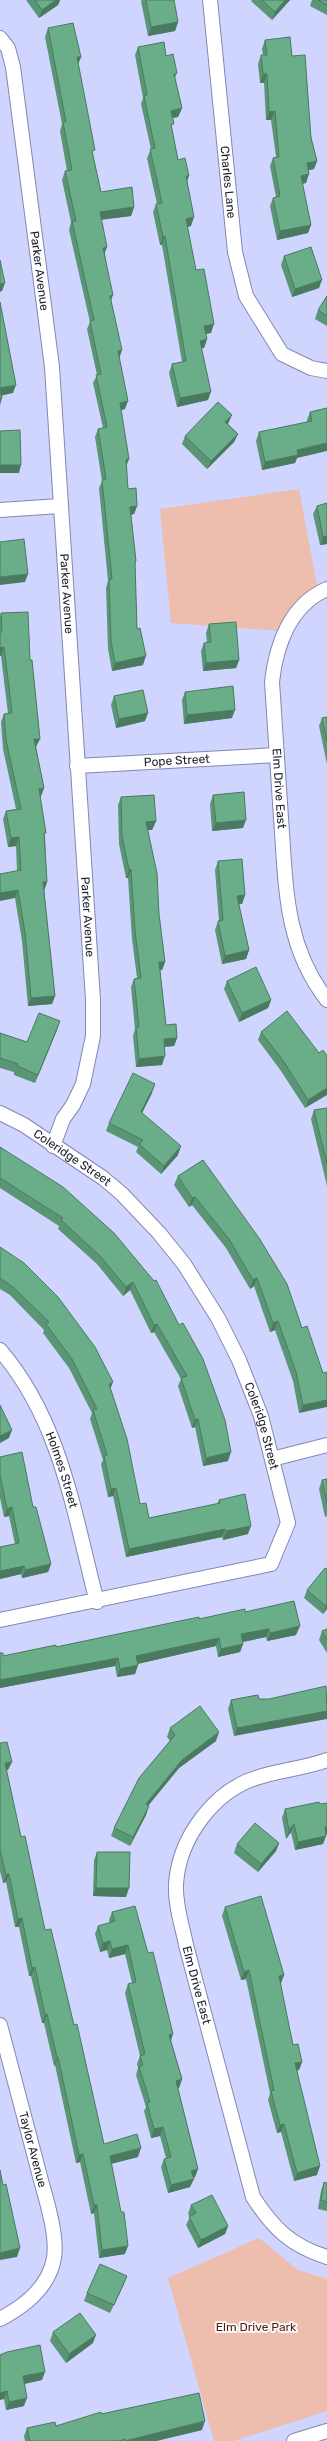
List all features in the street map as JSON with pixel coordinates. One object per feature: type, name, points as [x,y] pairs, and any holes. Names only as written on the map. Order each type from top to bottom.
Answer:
[{"type":"street","name":"Charles Lane","points":[[210,0],[235,252],[246,296],[282,354],[311,368],[327,371]]},
{"type":"street","name":"Parker Avenue","points":[[0,38],[8,48],[13,67],[52,367],[93,1000],[93,1036],[83,1084],[73,1106],[63,1119],[53,1146]]},
{"type":"street","points":[[0,510],[60,506]]},
{"type":"street","name":"Elm Drive East","points":[[327,589],[309,600],[284,630],[275,655],[272,682],[287,905],[302,961],[313,982],[327,1000]]},
{"type":"street","name":"Pope Street","points":[[77,766],[277,755]]},
{"type":"street","name":"Coleridge Street","points":[[0,1113],[24,1125],[53,1146],[103,1178],[122,1194],[159,1233],[184,1264],[218,1318],[239,1360],[261,1416],[288,1523],[271,1564],[97,1602],[0,1620]]},
{"type":"street","name":"Holmes Street","points":[[0,1350],[18,1371],[34,1396],[54,1440],[97,1602]]},
{"type":"street","points":[[272,1459],[327,1445]]},
{"type":"street","name":"Elm Drive East","points":[[327,1760],[306,1767],[258,1777],[240,1785],[220,1799],[208,1810],[190,1837],[180,1865],[176,1884],[177,1904],[186,1945],[253,2197],[269,2222],[288,2238],[309,2252],[327,2258]]},
{"type":"street","name":"Taylor Avenue","points":[[0,2025],[48,2208],[55,2246],[54,2259],[44,2284],[24,2305],[0,2319]]},
{"type":"street","points":[[294,2441],[327,2431]]},
{"type":"green space","points":[[299,489],[318,591],[281,631],[171,623],[160,509]]},
{"type":"green space","name":"Elm Drive Park","points":[[259,2238],[298,2270],[327,2279],[327,2411],[234,2441],[214,2441],[168,2278]]},
{"type":"building","points":[[35,0],[56,0],[42,10]]},
{"type":"building","points":[[146,0],[174,0],[178,22],[151,27]]},
{"type":"building","points":[[262,0],[285,0],[275,12]]},
{"type":"building","points":[[318,0],[327,0],[327,5]]},
{"type":"building","points":[[73,23],[81,57],[77,57],[95,150],[92,151],[101,192],[132,187],[134,207],[100,212],[107,247],[103,248],[113,295],[110,296],[122,350],[118,351],[128,401],[120,403],[129,459],[126,459],[128,489],[136,488],[137,506],[130,507],[136,561],[137,629],[140,628],[146,656],[115,663],[111,641],[109,580],[112,579],[102,480],[106,479],[98,429],[107,427],[96,375],[101,374],[90,321],[94,320],[72,221],[76,221],[65,171],[72,170],[63,122],[66,122],[48,28]]},
{"type":"building","points":[[290,37],[292,56],[305,55],[311,138],[317,161],[307,163],[309,174],[301,176],[311,225],[280,231],[273,198],[280,196],[273,158],[279,157],[275,111],[269,112],[267,74],[263,74],[261,55],[267,55],[265,40]]},
{"type":"building","points":[[164,42],[166,56],[173,54],[177,73],[174,74],[182,108],[171,111],[174,124],[171,124],[178,160],[185,158],[189,176],[186,176],[194,217],[186,219],[196,270],[204,269],[214,324],[204,326],[207,339],[200,341],[211,392],[180,398],[172,364],[186,361],[165,236],[163,237],[156,204],[162,203],[150,149],[155,148],[144,96],[147,95],[138,47]]},
{"type":"building","points":[[311,247],[322,280],[295,289],[284,256]]},
{"type":"building","points":[[0,260],[5,283],[0,284]]},
{"type":"building","points":[[327,296],[327,316],[318,310]]},
{"type":"building","points":[[0,302],[16,385],[0,388]]},
{"type":"building","points":[[0,388],[2,398],[0,399]]},
{"type":"building","points":[[218,402],[232,415],[225,422],[238,434],[211,461],[185,436]]},
{"type":"building","points":[[327,408],[327,443],[297,450],[298,455],[265,462],[259,432],[312,421],[310,412]]},
{"type":"building","points":[[20,430],[21,465],[0,465],[0,431]]},
{"type":"building","points":[[327,503],[327,536],[323,537],[317,506]]},
{"type":"building","points":[[24,539],[28,574],[0,577],[0,542]]},
{"type":"building","points":[[28,612],[30,660],[32,660],[40,739],[34,739],[44,788],[39,789],[46,833],[44,833],[47,882],[43,882],[55,996],[31,998],[25,932],[18,890],[0,893],[0,874],[21,870],[19,837],[11,838],[6,811],[21,809],[6,740],[4,714],[12,713],[4,647],[0,648],[0,632],[2,632],[1,613]]},
{"type":"building","points":[[236,622],[239,660],[206,663],[204,643],[211,642],[209,624]]},
{"type":"building","points":[[233,686],[235,710],[187,715],[185,692]]},
{"type":"building","points":[[143,690],[148,713],[119,719],[114,696]]},
{"type":"building","points":[[327,717],[327,741],[322,718]]},
{"type":"building","points":[[244,792],[246,820],[216,823],[213,795]]},
{"type":"building","points":[[154,795],[156,821],[146,822],[157,873],[159,914],[165,962],[159,962],[166,1025],[176,1024],[177,1038],[164,1039],[165,1056],[139,1059],[136,1027],[139,1027],[134,979],[141,978],[135,931],[131,869],[129,870],[122,836],[121,797]]},
{"type":"building","points":[[242,859],[245,895],[237,896],[249,950],[225,956],[218,921],[223,920],[218,861]]},
{"type":"building","points":[[256,967],[271,1000],[242,1013],[227,981]]},
{"type":"building","points":[[287,1011],[319,1053],[323,1050],[327,1056],[327,1088],[308,1100],[284,1062],[261,1032]]},
{"type":"building","points":[[39,1013],[60,1021],[38,1075],[17,1066],[18,1064],[0,1058],[0,1033],[27,1042]]},
{"type":"building","points":[[133,1073],[155,1084],[141,1112],[181,1146],[164,1166],[139,1144],[143,1140],[109,1123]]},
{"type":"building","points":[[327,1108],[327,1164],[314,1110]]},
{"type":"building","points":[[0,1147],[63,1187],[114,1233],[154,1281],[156,1280],[179,1325],[183,1323],[203,1359],[225,1420],[231,1452],[206,1458],[198,1419],[195,1420],[181,1378],[187,1376],[157,1324],[154,1325],[133,1282],[126,1287],[100,1256],[61,1220],[63,1218],[0,1178]]},
{"type":"building","points":[[203,1160],[259,1238],[287,1284],[302,1328],[307,1326],[323,1373],[327,1372],[327,1400],[303,1405],[296,1372],[278,1321],[273,1323],[257,1278],[253,1280],[229,1239],[195,1197],[192,1198],[178,1176]]},
{"type":"building","points":[[0,1247],[24,1263],[58,1297],[95,1347],[113,1382],[109,1384],[127,1439],[140,1504],[146,1503],[149,1518],[220,1503],[219,1500],[245,1494],[251,1526],[226,1531],[225,1529],[129,1549],[116,1488],[111,1489],[104,1456],[107,1455],[93,1410],[97,1409],[72,1359],[46,1324],[49,1322],[13,1287],[0,1278]]},
{"type":"building","points":[[0,1405],[12,1430],[0,1436]]},
{"type":"building","points":[[22,1452],[33,1507],[36,1507],[51,1564],[25,1570],[24,1566],[0,1571],[0,1547],[19,1543],[12,1507],[7,1509],[0,1475],[0,1457]]},
{"type":"building","points":[[327,1479],[327,1503],[322,1480]]},
{"type":"building","points":[[325,1568],[327,1569],[326,1606],[307,1590]]},
{"type":"building","points":[[294,1601],[300,1626],[270,1633],[269,1629],[241,1634],[243,1644],[221,1649],[219,1638],[136,1656],[138,1665],[120,1669],[118,1658],[0,1680],[0,1653],[3,1653],[3,1656],[56,1645],[56,1647],[199,1617],[199,1619],[245,1609],[245,1612]]},
{"type":"building","points":[[327,1629],[327,1640],[322,1631]]},
{"type":"building","points":[[326,1686],[327,1711],[237,1728],[231,1700],[258,1695],[259,1699],[269,1699]]},
{"type":"building","points":[[200,1706],[219,1732],[182,1760],[146,1804],[149,1806],[133,1837],[114,1828],[139,1778],[175,1735],[170,1728]]},
{"type":"building","points":[[7,1742],[12,1762],[5,1763],[21,1837],[25,1836],[45,1930],[51,1929],[74,2025],[77,2024],[104,2144],[137,2134],[141,2148],[110,2156],[121,2212],[124,2212],[128,2246],[102,2250],[97,2205],[94,2205],[83,2154],[79,2155],[58,2057],[47,2014],[45,2015],[35,1967],[32,1968],[22,1918],[18,1919],[9,1874],[6,1875],[0,1850],[0,1743]]},
{"type":"building","points":[[319,1802],[320,1804],[327,1803],[327,1827],[325,1827],[326,1836],[298,1842],[294,1824],[289,1830],[285,1809]]},
{"type":"building","points":[[255,1823],[279,1843],[261,1864],[237,1844]]},
{"type":"building","points":[[97,1852],[130,1852],[129,1888],[96,1888]]},
{"type":"building","points":[[261,1896],[284,1975],[279,1976],[293,2045],[298,2044],[302,2062],[295,2063],[320,2166],[297,2173],[284,2124],[280,2125],[271,2091],[274,2090],[249,1970],[244,1972],[225,1907]]},
{"type":"building","points":[[135,1906],[148,1953],[153,1952],[173,2034],[169,2035],[182,2079],[176,2081],[198,2169],[191,2171],[194,2179],[171,2185],[164,2159],[171,2157],[163,2127],[154,2129],[147,2103],[150,2102],[139,2067],[143,2065],[140,2056],[145,2054],[128,1984],[136,1982],[128,1945],[112,1949],[110,1941],[103,1943],[98,1926],[115,1921],[112,1912]]},
{"type":"building","points":[[0,2170],[3,2185],[6,2184],[20,2248],[0,2253]]},
{"type":"building","points":[[324,2182],[327,2183],[327,2202],[321,2200]]},
{"type":"building","points":[[212,2195],[228,2226],[201,2240],[189,2217],[196,2213],[191,2205]]},
{"type":"building","points":[[100,2264],[127,2276],[114,2305],[87,2293]]},
{"type":"building","points":[[80,2313],[96,2335],[69,2354],[53,2332]]},
{"type":"building","points":[[40,2345],[45,2372],[23,2376],[27,2398],[9,2402],[7,2391],[0,2393],[0,2355],[7,2352]]},
{"type":"building","points":[[199,2393],[205,2421],[125,2441],[125,2439],[119,2441],[30,2441],[27,2428],[55,2422],[56,2426],[101,2412],[101,2414]]}]
